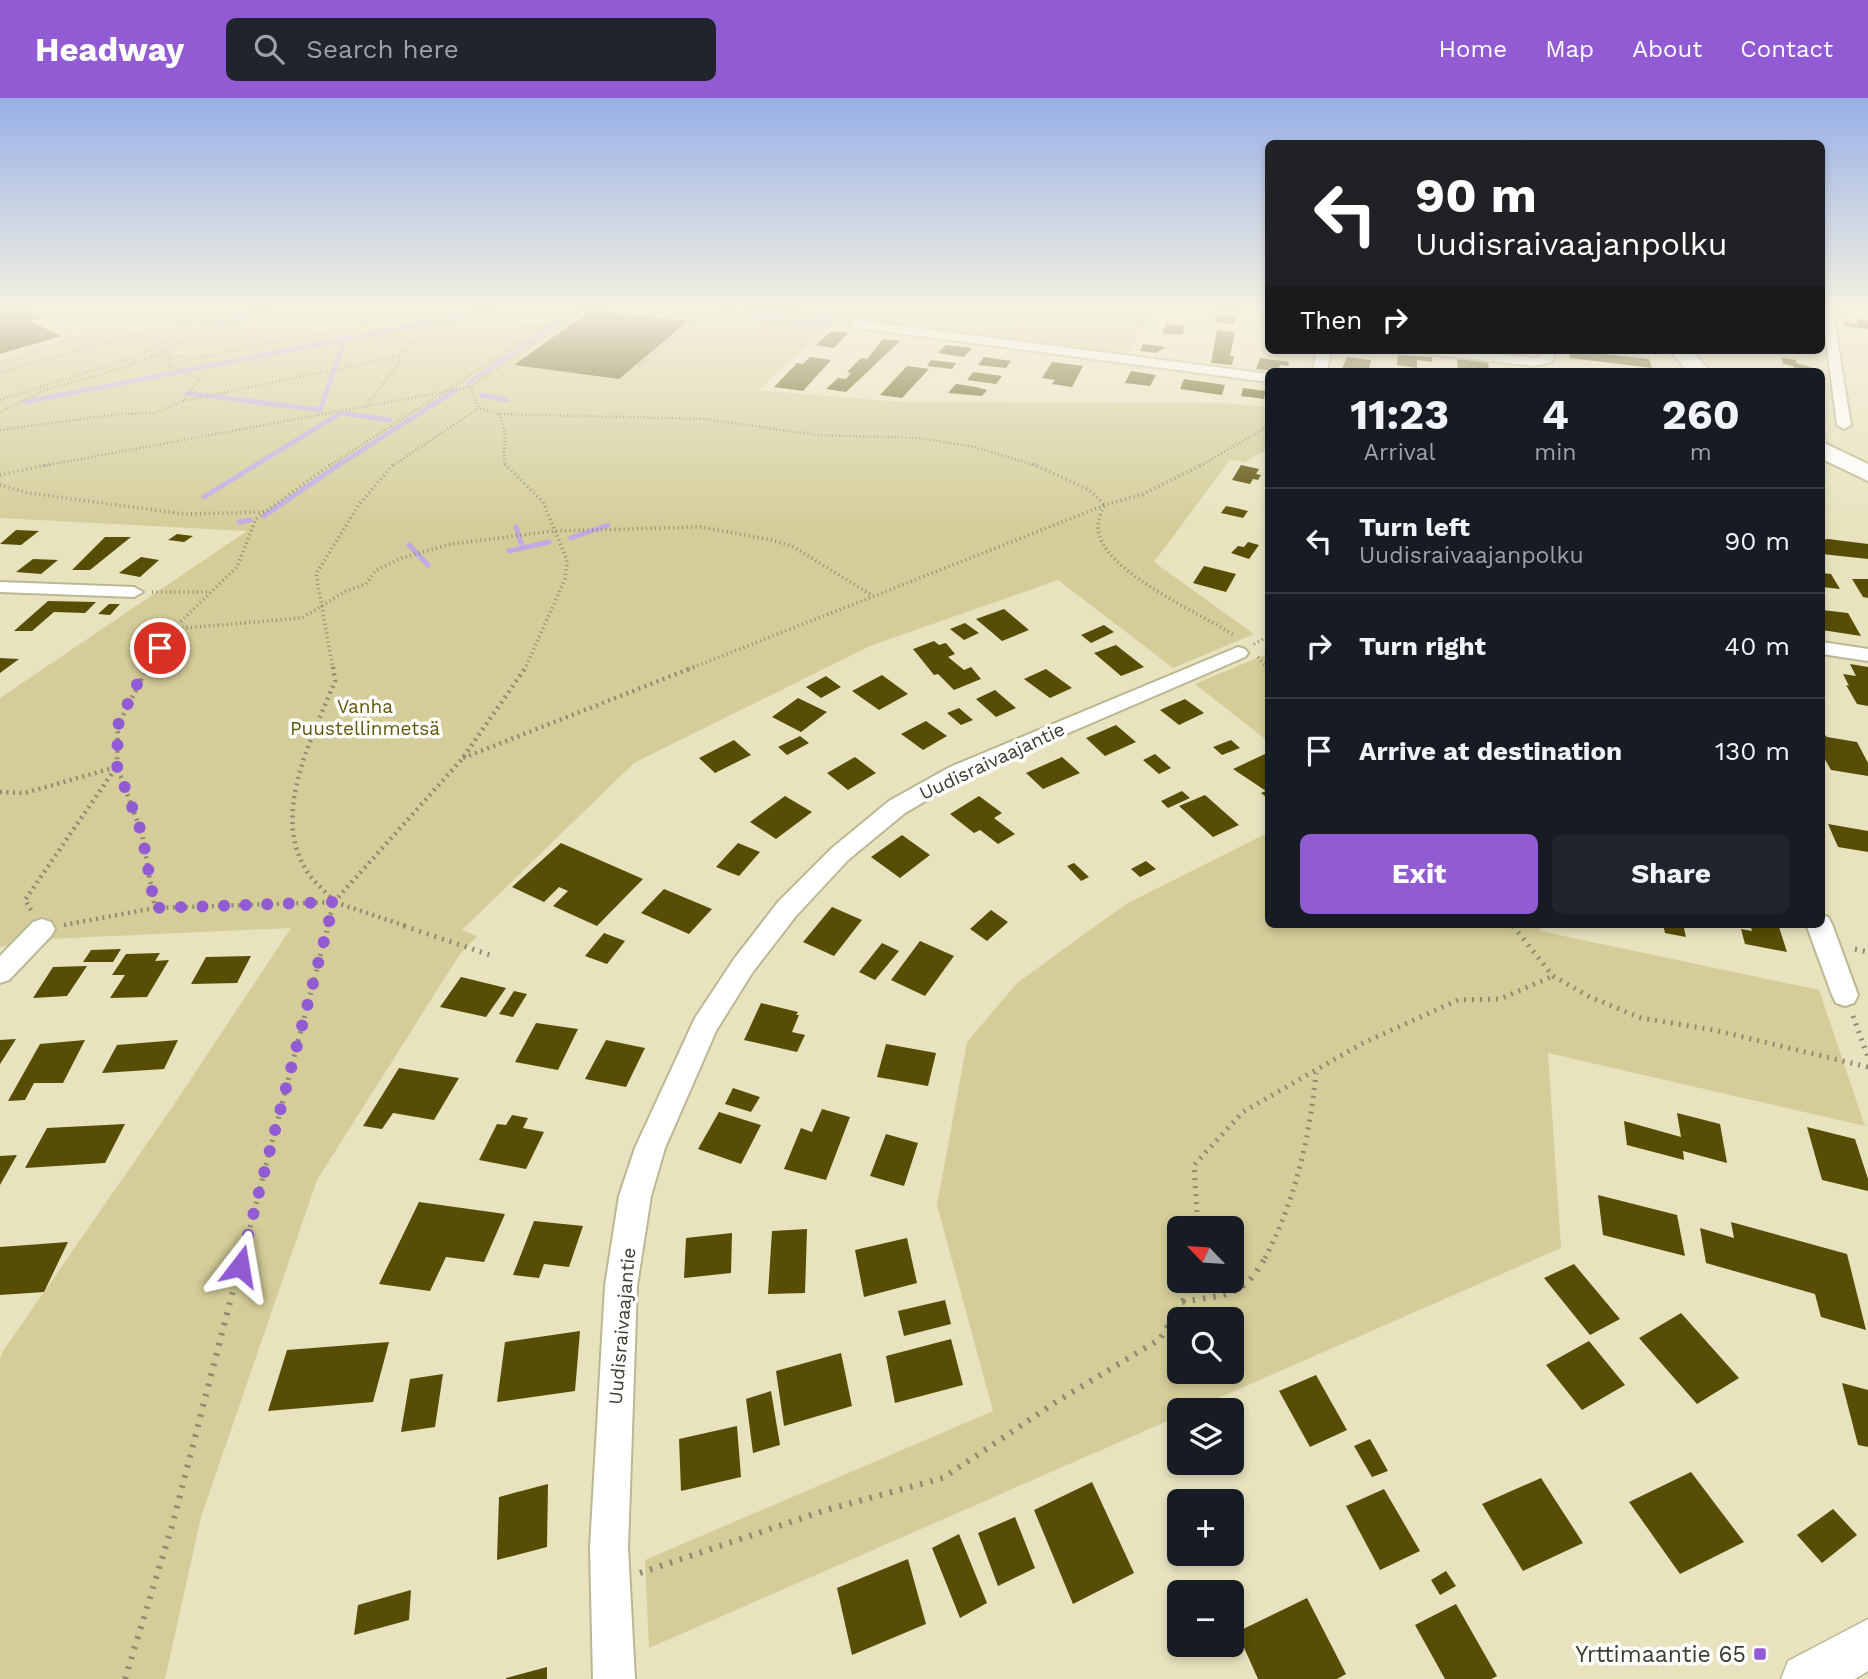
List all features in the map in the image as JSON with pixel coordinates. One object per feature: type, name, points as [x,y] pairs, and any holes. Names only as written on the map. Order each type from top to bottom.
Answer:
[{"type":"main road","points":[[1825,451],[1868,474]]},
{"type":"main road","points":[[1825,463],[1868,485]]},
{"type":"street","points":[[1836,381],[1844,425]]},
{"type":"street","points":[[0,587],[134,592]]},
{"type":"street","name":"Uudisraivaajantie","points":[[614,1679],[608,1548],[621,1286],[635,1196],[650,1148],[699,1037],[743,966],[787,909],[840,854],[913,797],[958,772],[1243,646]]},
{"type":"street","points":[[1825,648],[1868,655]]},
{"type":"street","points":[[1820,928],[1845,995]]},
{"type":"street","points":[[0,973],[42,929]]},
{"type":"street","points":[[1806,1679],[1868,1644]]},
{"type":"path","points":[[0,400],[52,381]]},
{"type":"path","points":[[0,412],[48,389],[77,381]]},
{"type":"path","points":[[183,401],[199,381]]},
{"type":"path","points":[[0,430],[118,414],[156,414],[183,401],[277,381]]},
{"type":"path","points":[[367,404],[385,381]]},
{"type":"path","points":[[155,908],[142,834],[117,766],[118,725],[136,686],[173,629],[237,567],[256,519],[367,439],[462,381]]},
{"type":"path","points":[[0,475],[367,404],[470,387],[479,381]]},
{"type":"path","points":[[470,387],[480,408],[499,414],[705,419],[817,435],[919,438],[975,447],[1048,470],[1088,490],[1105,505]]},
{"type":"path","points":[[334,902],[307,872],[291,828],[302,766],[335,681],[316,574],[360,503],[397,461],[480,408]]},
{"type":"path","points":[[125,1679],[172,1527],[334,902],[462,758],[530,662],[565,579],[567,560],[543,502],[505,466],[503,448],[507,429],[499,414]]},
{"type":"path","points":[[462,758],[1105,505],[1143,494],[1188,473],[1265,428]]},
{"type":"path","points":[[0,485],[28,493],[184,514],[265,512]]},
{"type":"path","points":[[1105,505],[1097,523],[1101,541],[1123,568],[1243,646],[1265,638]]},
{"type":"path","points":[[173,629],[302,618],[321,609],[346,591],[366,584],[376,570],[402,558],[451,544],[554,531],[701,527],[771,540],[792,546],[874,596]]},
{"type":"path","points":[[134,592],[209,592]]},
{"type":"path","points":[[0,792],[25,793],[117,766]]},
{"type":"path","points":[[117,766],[25,900],[42,929],[155,908],[334,902],[493,956]]},
{"type":"path","points":[[1515,928],[1553,976],[1588,996],[1641,1018],[1714,1030],[1868,1067]]},
{"type":"path","points":[[1197,1216],[1194,1165],[1243,1112],[1361,1044],[1458,1000],[1500,999],[1553,976]]},
{"type":"path","points":[[1845,995],[1868,1057]]},
{"type":"path","points":[[1182,1303],[1240,1291],[1256,1275],[1276,1238],[1311,1127],[1316,1072]]},
{"type":"path","points":[[610,1583],[827,1510],[943,1478],[1056,1402],[1160,1339],[1188,1293]]},
{"type":"green space","name":"Vanha Puustellinmetsä","points":[[0,381],[769,381],[759,390],[900,402],[1224,403],[1265,407],[1265,451],[1244,462],[1230,460],[1154,562],[1254,634],[1173,668],[1058,580],[870,646],[634,763],[462,930],[477,936],[460,954],[317,1180],[201,1517],[165,1679],[0,1679],[0,1359],[291,928],[47,939],[0,947],[0,698],[247,531],[0,518]]},
{"type":"green space","points":[[1265,655],[1265,739],[1195,684]]},
{"type":"green space","points":[[1265,834],[1265,928],[1540,928],[1540,931],[1819,990],[1865,1126],[1548,1053],[1561,1248],[1218,1398],[1167,1398],[1167,1421],[649,1648],[645,1560],[993,1411],[937,1205],[967,1042],[1017,983],[1126,904]]},
{"type":"building","points":[[780,381],[812,381],[803,391],[774,387]]},
{"type":"building","points":[[835,381],[858,381],[846,392],[826,389]]},
{"type":"building","points":[[893,381],[918,381],[902,398],[880,395]]},
{"type":"building","points":[[973,381],[998,381],[996,384]]},
{"type":"building","points":[[1054,381],[1075,381],[1072,387],[1052,384]]},
{"type":"building","points":[[1126,381],[1153,381],[1150,386],[1125,383]]},
{"type":"building","points":[[1183,381],[1225,385],[1222,395],[1180,389]]},
{"type":"building","points":[[956,384],[987,390],[982,396],[948,393]]},
{"type":"building","points":[[1243,388],[1265,391],[1264,399],[1241,396]]},
{"type":"building","points":[[1241,465],[1259,469],[1256,474],[1261,475],[1258,480],[1253,479],[1250,484],[1232,480]]},
{"type":"building","points":[[1226,506],[1248,511],[1243,518],[1221,513]]},
{"type":"building","points":[[16,530],[39,531],[21,545],[0,544]]},
{"type":"building","points":[[177,534],[193,536],[184,542],[168,540]]},
{"type":"building","points":[[105,537],[131,537],[90,570],[72,570]]},
{"type":"building","points":[[1825,540],[1868,544],[1868,559],[1825,554]]},
{"type":"building","points":[[1248,542],[1259,545],[1249,559],[1231,553],[1238,546],[1244,547]]},
{"type":"building","points":[[141,557],[159,560],[140,577],[119,573]]},
{"type":"building","points":[[33,559],[58,560],[41,574],[16,572]]},
{"type":"building","points":[[1204,566],[1236,574],[1226,592],[1193,583]]},
{"type":"building","points":[[1825,573],[1831,574],[1840,589],[1825,587]]},
{"type":"building","points":[[1852,579],[1868,579],[1868,598],[1863,597]]},
{"type":"building","points":[[48,601],[96,602],[85,613],[54,612],[32,631],[14,631]]},
{"type":"building","points":[[109,604],[120,604],[110,615],[98,614]]},
{"type":"building","points":[[1004,609],[1029,630],[1002,641],[976,619]]},
{"type":"building","points":[[1825,610],[1848,613],[1861,636],[1825,630]]},
{"type":"building","points":[[965,623],[979,633],[964,640],[950,629]]},
{"type":"building","points":[[1104,625],[1114,632],[1091,643],[1081,635]]},
{"type":"building","points":[[934,641],[939,645],[946,643],[955,654],[948,657],[964,670],[971,667],[981,679],[954,690],[938,674],[934,675],[913,649]]},
{"type":"building","points":[[1116,645],[1144,667],[1121,676],[1094,653]]},
{"type":"building","points":[[0,658],[19,659],[0,673]]},
{"type":"building","points":[[1850,664],[1868,667],[1868,706],[1857,704],[1846,685],[1849,686],[1843,674],[1856,676]]},
{"type":"building","points":[[1046,669],[1072,688],[1050,698],[1024,679]]},
{"type":"building","points":[[882,675],[908,694],[879,710],[852,691]]},
{"type":"building","points":[[826,676],[841,687],[821,698],[806,687]]},
{"type":"building","points":[[995,690],[1016,708],[996,717],[976,699]]},
{"type":"building","points":[[798,698],[827,712],[801,732],[772,717]]},
{"type":"building","points":[[1185,699],[1204,713],[1179,725],[1160,710]]},
{"type":"building","points":[[959,708],[973,720],[961,725],[947,713]]},
{"type":"building","points":[[926,721],[947,736],[923,750],[901,734]]},
{"type":"building","points":[[1116,725],[1136,742],[1105,756],[1086,738]]},
{"type":"building","points":[[1825,735],[1857,742],[1868,763],[1868,776],[1831,770],[1825,759]]},
{"type":"building","points":[[800,736],[809,743],[787,755],[778,747]]},
{"type":"building","points":[[734,740],[751,755],[715,773],[699,758]]},
{"type":"building","points":[[1231,740],[1240,748],[1222,755],[1213,747]]},
{"type":"building","points":[[1155,754],[1171,768],[1159,774],[1143,760]]},
{"type":"building","points":[[1265,754],[1265,790],[1233,769]]},
{"type":"building","points":[[855,757],[876,773],[848,790],[827,773]]},
{"type":"building","points":[[1062,757],[1080,773],[1043,789],[1026,773]]},
{"type":"building","points":[[1182,791],[1190,798],[1168,808],[1161,801]]},
{"type":"building","points":[[1205,795],[1239,825],[1213,837],[1179,806]]},
{"type":"building","points":[[785,796],[812,812],[776,839],[750,822]]},
{"type":"building","points":[[979,796],[1002,813],[994,818],[1015,834],[998,844],[980,830],[974,833],[950,814]]},
{"type":"building","points":[[1828,824],[1868,831],[1868,852],[1838,847]]},
{"type":"building","points":[[902,835],[930,855],[900,878],[871,857]]},
{"type":"building","points":[[561,843],[643,879],[597,926],[553,906],[568,891],[559,887],[544,902],[512,887]]},
{"type":"building","points":[[738,843],[760,852],[739,876],[716,867]]},
{"type":"building","points":[[1146,861],[1156,869],[1140,877],[1131,869]]},
{"type":"building","points":[[1074,863],[1089,877],[1081,881],[1067,866]]},
{"type":"building","points":[[664,889],[712,909],[689,934],[641,913]]},
{"type":"building","points":[[832,907],[862,920],[834,956],[803,942]]},
{"type":"building","points":[[991,910],[1008,922],[987,941],[970,929]]},
{"type":"building","points":[[1664,928],[1684,928],[1686,937],[1665,933]]},
{"type":"building","points":[[1751,928],[1779,928],[1787,952],[1745,944],[1741,929],[1752,931]]},
{"type":"building","points":[[604,933],[625,941],[607,964],[585,956]]},
{"type":"building","points":[[920,941],[954,956],[925,996],[891,980]]},
{"type":"building","points":[[882,943],[899,951],[875,980],[859,972]]},
{"type":"building","points":[[121,949],[113,962],[83,962],[91,950]]},
{"type":"building","points":[[160,953],[155,961],[169,960],[147,997],[110,998],[125,975],[112,975],[126,954]]},
{"type":"building","points":[[251,956],[237,983],[191,984],[206,957]]},
{"type":"building","points":[[87,966],[67,996],[33,998],[53,967]]},
{"type":"building","points":[[461,977],[506,988],[486,1017],[440,1007]]},
{"type":"building","points":[[514,991],[527,994],[513,1017],[499,1014]]},
{"type":"building","points":[[761,1003],[798,1012],[792,1032],[805,1035],[797,1052],[744,1040]]},
{"type":"building","points":[[536,1023],[578,1029],[558,1070],[515,1062]]},
{"type":"building","points":[[16,1039],[0,1064],[0,1040]]},
{"type":"building","points":[[85,1040],[63,1083],[34,1083],[25,1100],[8,1101],[40,1044]]},
{"type":"building","points":[[178,1040],[164,1069],[102,1073],[117,1045]]},
{"type":"building","points":[[606,1040],[645,1048],[626,1087],[585,1079]]},
{"type":"building","points":[[886,1044],[936,1053],[928,1086],[877,1077]]},
{"type":"building","points":[[399,1068],[459,1078],[434,1120],[393,1113],[382,1129],[363,1126]]},
{"type":"building","points":[[733,1088],[760,1097],[751,1112],[725,1104]]},
{"type":"building","points":[[822,1109],[850,1117],[826,1180],[784,1169],[801,1128],[812,1132]]},
{"type":"building","points":[[719,1112],[761,1125],[741,1164],[698,1149]]},
{"type":"building","points":[[1677,1113],[1720,1124],[1727,1163],[1683,1151],[1684,1160],[1627,1145],[1624,1121],[1681,1137]]},
{"type":"building","points":[[512,1115],[528,1118],[523,1128],[544,1132],[526,1169],[479,1160],[497,1124],[506,1125]]},
{"type":"building","points":[[125,1124],[105,1163],[25,1168],[47,1128]]},
{"type":"building","points":[[1807,1127],[1855,1139],[1868,1179],[1868,1191],[1822,1180]]},
{"type":"building","points":[[886,1134],[918,1143],[904,1186],[870,1176]]},
{"type":"building","points":[[17,1155],[0,1185],[0,1156]]},
{"type":"building","points":[[1598,1195],[1677,1215],[1685,1256],[1603,1235]]},
{"type":"building","points":[[419,1202],[505,1214],[484,1262],[446,1257],[430,1291],[379,1284]]},
{"type":"building","points":[[534,1221],[583,1226],[569,1267],[544,1264],[539,1278],[513,1275]]},
{"type":"building","points":[[1731,1222],[1847,1254],[1866,1330],[1821,1317],[1815,1294],[1706,1263],[1700,1228],[1734,1238]]},
{"type":"building","points":[[807,1229],[805,1293],[768,1294],[772,1231]]},
{"type":"building","points":[[732,1233],[731,1273],[684,1278],[686,1238]]},
{"type":"building","points":[[907,1238],[917,1283],[864,1297],[855,1250]]},
{"type":"building","points":[[68,1242],[44,1292],[0,1295],[0,1247]]},
{"type":"building","points":[[1574,1264],[1620,1319],[1590,1335],[1544,1278]]},
{"type":"building","points":[[945,1300],[951,1324],[904,1336],[898,1311]]},
{"type":"building","points":[[1681,1313],[1739,1378],[1697,1404],[1639,1338]]},
{"type":"building","points":[[580,1331],[575,1391],[497,1402],[505,1342]]},
{"type":"building","points":[[951,1339],[963,1385],[895,1403],[886,1356]]},
{"type":"building","points":[[1589,1341],[1625,1385],[1582,1410],[1546,1365]]},
{"type":"building","points":[[389,1342],[373,1402],[268,1411],[287,1350]]},
{"type":"building","points":[[841,1353],[852,1406],[784,1426],[776,1371]]},
{"type":"building","points":[[443,1374],[435,1427],[401,1432],[410,1379]]},
{"type":"building","points":[[1316,1375],[1347,1430],[1310,1447],[1279,1391]]},
{"type":"building","points":[[1842,1383],[1868,1390],[1868,1447],[1858,1445]]},
{"type":"building","points":[[771,1391],[780,1445],[753,1453],[746,1399]]},
{"type":"building","points":[[737,1426],[741,1477],[681,1491],[679,1439]]},
{"type":"building","points":[[1370,1439],[1388,1471],[1372,1477],[1354,1446]]},
{"type":"building","points":[[1691,1472],[1744,1542],[1680,1574],[1629,1502]]},
{"type":"building","points":[[1541,1478],[1583,1543],[1523,1571],[1482,1504]]},
{"type":"building","points":[[1092,1482],[1134,1573],[1073,1604],[1034,1510]]},
{"type":"building","points":[[548,1484],[547,1547],[497,1560],[499,1497]]},
{"type":"building","points":[[1384,1489],[1420,1551],[1380,1570],[1346,1506]]},
{"type":"building","points":[[1833,1509],[1857,1535],[1822,1563],[1797,1535]]},
{"type":"building","points":[[1015,1517],[1035,1568],[998,1586],[978,1533]]},
{"type":"building","points":[[959,1534],[987,1603],[960,1618],[932,1548]]},
{"type":"building","points":[[908,1559],[926,1624],[852,1655],[837,1588]]},
{"type":"building","points":[[1446,1571],[1456,1586],[1440,1595],[1431,1580]]},
{"type":"building","points":[[411,1590],[409,1620],[354,1635],[358,1605]]},
{"type":"building","points":[[1307,1598],[1346,1674],[1337,1679],[1258,1679],[1244,1648],[1244,1629]]},
{"type":"building","points":[[1456,1604],[1497,1676],[1491,1679],[1445,1679],[1415,1625]]},
{"type":"building","points":[[547,1667],[547,1679],[506,1679],[506,1678]]},
{"type":"waterway","points":[[26,402],[134,381]]},
{"type":"waterway","points":[[186,393],[320,410],[330,381]]},
{"type":"waterway","points":[[468,383],[471,381]]},
{"type":"waterway","points":[[338,465],[456,390]]},
{"type":"waterway","points":[[481,395],[507,400]]},
{"type":"waterway","points":[[254,466],[341,413],[390,420]]},
{"type":"waterway","points":[[204,497],[257,464]]},
{"type":"waterway","points":[[264,516],[338,465]]},
{"type":"waterway","points":[[239,522],[250,520]]},
{"type":"waterway","points":[[571,538],[608,525]]},
{"type":"waterway","points":[[516,527],[521,543]]},
{"type":"waterway","points":[[509,551],[549,542]]},
{"type":"waterway","points":[[409,545],[428,565]]},
{"type":"place","name":"Yrttimaantie 65","points":[[1760,1654]]},
{"type":"route","points":[[160,648],[136,686],[118,725],[117,766],[142,834],[155,908],[334,902],[240,1266]]}]
